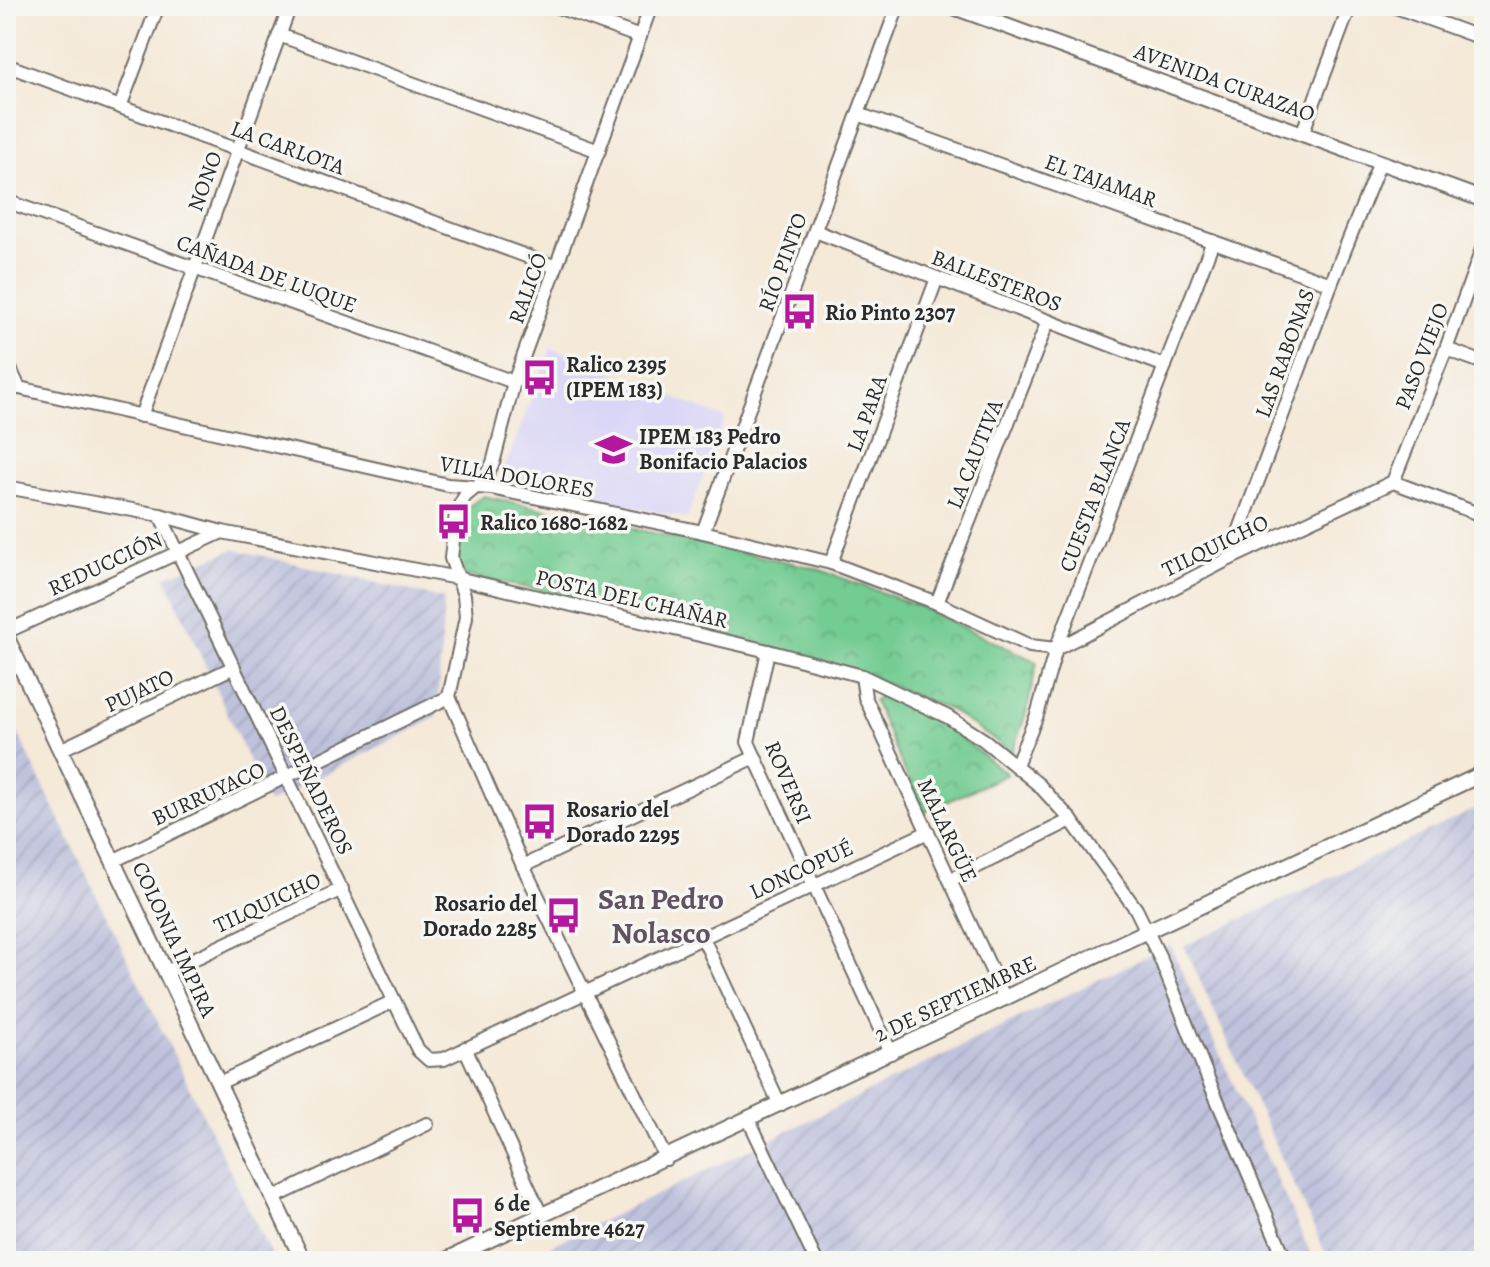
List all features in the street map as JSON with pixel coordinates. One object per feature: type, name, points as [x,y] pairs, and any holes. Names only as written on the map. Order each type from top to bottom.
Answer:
[{"type":"street","points":[[120,107],[158,6]]},
{"type":"street","name":"NONO","points":[[141,416],[290,6]]},
{"type":"street","points":[[555,6],[640,37]]},
{"type":"street","name":"RALICÓ","points":[[449,697],[466,617],[464,595],[451,558],[456,512],[465,496],[488,474],[493,463],[514,382],[651,6]]},
{"type":"street","name":"RÍO PINTO","points":[[703,532],[898,6]]},
{"type":"street","name":"AVENIDA CURAZAO","points":[[951,6],[1484,200]]},
{"type":"street","points":[[1302,134],[1350,6]]},
{"type":"street","points":[[1393,6],[1484,39]]},
{"type":"street","points":[[279,35],[599,151]]},
{"type":"street","name":"LA CARLOTA","points":[[6,65],[556,267]]},
{"type":"street","name":"EL TAJAMAR","points":[[858,114],[1331,284]]},
{"type":"street","name":"LAS RABONAS","points":[[1229,559],[1331,284],[1380,162]]},
{"type":"street","name":"CAÑADA DE LUQUE","points":[[6,201],[514,382]]},
{"type":"street","name":"BALLESTEROS","points":[[815,231],[1165,366]]},
{"type":"street","name":"CUESTA BLANCA","points":[[1016,765],[1037,715],[1056,649],[1213,241]]},
{"type":"street","name":"PASO VIEJO","points":[[1393,482],[1484,244]]},
{"type":"street","name":"LA PARA","points":[[831,563],[937,278]]},
{"type":"street","name":"LA CAUTIVA","points":[[937,603],[1048,321]]},
{"type":"street","points":[[1446,349],[1484,363]]},
{"type":"street","points":[[6,360],[13,386]]},
{"type":"street","name":"VILLA DOLORES","points":[[13,386],[457,487],[491,488],[703,532],[831,563],[937,603],[1030,646],[1056,649]]},
{"type":"street","points":[[1393,482],[1484,516]]},
{"type":"street","name":"TILQUICHO","points":[[1056,649],[1229,559],[1393,482]]},
{"type":"street","name":"POSTA DEL CHAÑAR","points":[[6,487],[160,515],[222,532],[457,578],[768,651],[862,676],[948,717],[984,740],[1039,785],[1108,868],[1149,931],[1286,1261]]},
{"type":"street","name":"DESPEÑADEROS","points":[[160,515],[418,1050],[429,1060]]},
{"type":"street","name":"REDUCCIÓN","points":[[6,634],[222,532]]},
{"type":"street","name":"COLONIA IMPIRA","points":[[6,634],[303,1261]]},
{"type":"street","name":"ROVERSI","points":[[768,651],[748,742],[891,1053]]},
{"type":"street","name":"PUJATO","points":[[60,750],[234,667]]},
{"type":"street","name":"MALARGÜE","points":[[862,676],[865,697],[1005,999]]},
{"type":"street","points":[[449,697],[523,866],[666,1159]]},
{"type":"street","name":"BURRUYACO","points":[[113,861],[449,697]]},
{"type":"street","points":[[523,866],[753,758]]},
{"type":"street","name":"2 DE SEPTIEMBRE","points":[[444,1261],[1484,773]]},
{"type":"street","points":[[950,880],[1071,820]]},
{"type":"street","name":"LONCOPUÉ","points":[[429,1060],[444,1059],[928,832]]},
{"type":"street","name":"TILQUICHO","points":[[166,972],[342,889]]},
{"type":"street","points":[[703,938],[780,1105]]},
{"type":"street","points":[[219,1083],[394,1001]]},
{"type":"street","points":[[465,1048],[542,1217]]},
{"type":"street","points":[[749,1120],[816,1261]]},
{"type":"street","points":[[273,1198],[427,1124]]},
{"type":"shaded area","name":"IPEM 183 Pedro Bonifacio Palacios","points":[[551,348],[725,418],[687,518],[500,480]]},
{"type":"shaded area","points":[[234,549],[444,599],[437,717],[268,803],[165,577]]},
{"type":"shaded area","points":[[6,709],[274,1261],[6,1261]]},
{"type":"shaded area","points":[[1484,805],[1484,1261],[1329,1261],[1184,946]]},
{"type":"shaded area","points":[[1170,945],[1314,1261],[520,1261]]},
{"type":"green space","points":[[483,496],[815,568],[918,606],[1037,662],[1026,714],[1012,752],[950,710],[856,671],[610,604],[457,574],[458,540],[464,510]]},
{"type":"green space","points":[[882,693],[943,724],[1007,774],[923,813],[874,701]]},
{"type":"place","name":"Rio Pinto 2307","points":[[799,312]]},
{"type":"place","name":"Ralico 2395 (IPEM 183)","points":[[540,377]]},
{"type":"place","name":"IPEM 183 Pedro Bonifacio Palacios","points":[[613,449]]},
{"type":"place","name":"Ralico 1680-1682","points":[[454,522]]},
{"type":"place","name":"Rosario del Dorado 2295","points":[[540,822]]},
{"type":"place","name":"Rosario del Dorado 2285","points":[[563,916]]},
{"type":"place","name":"6 de Septiembre 4627","points":[[468,1216]]},
{"type":"district","name":"San Pedro Nolasco","points":[[661,916]]}]
